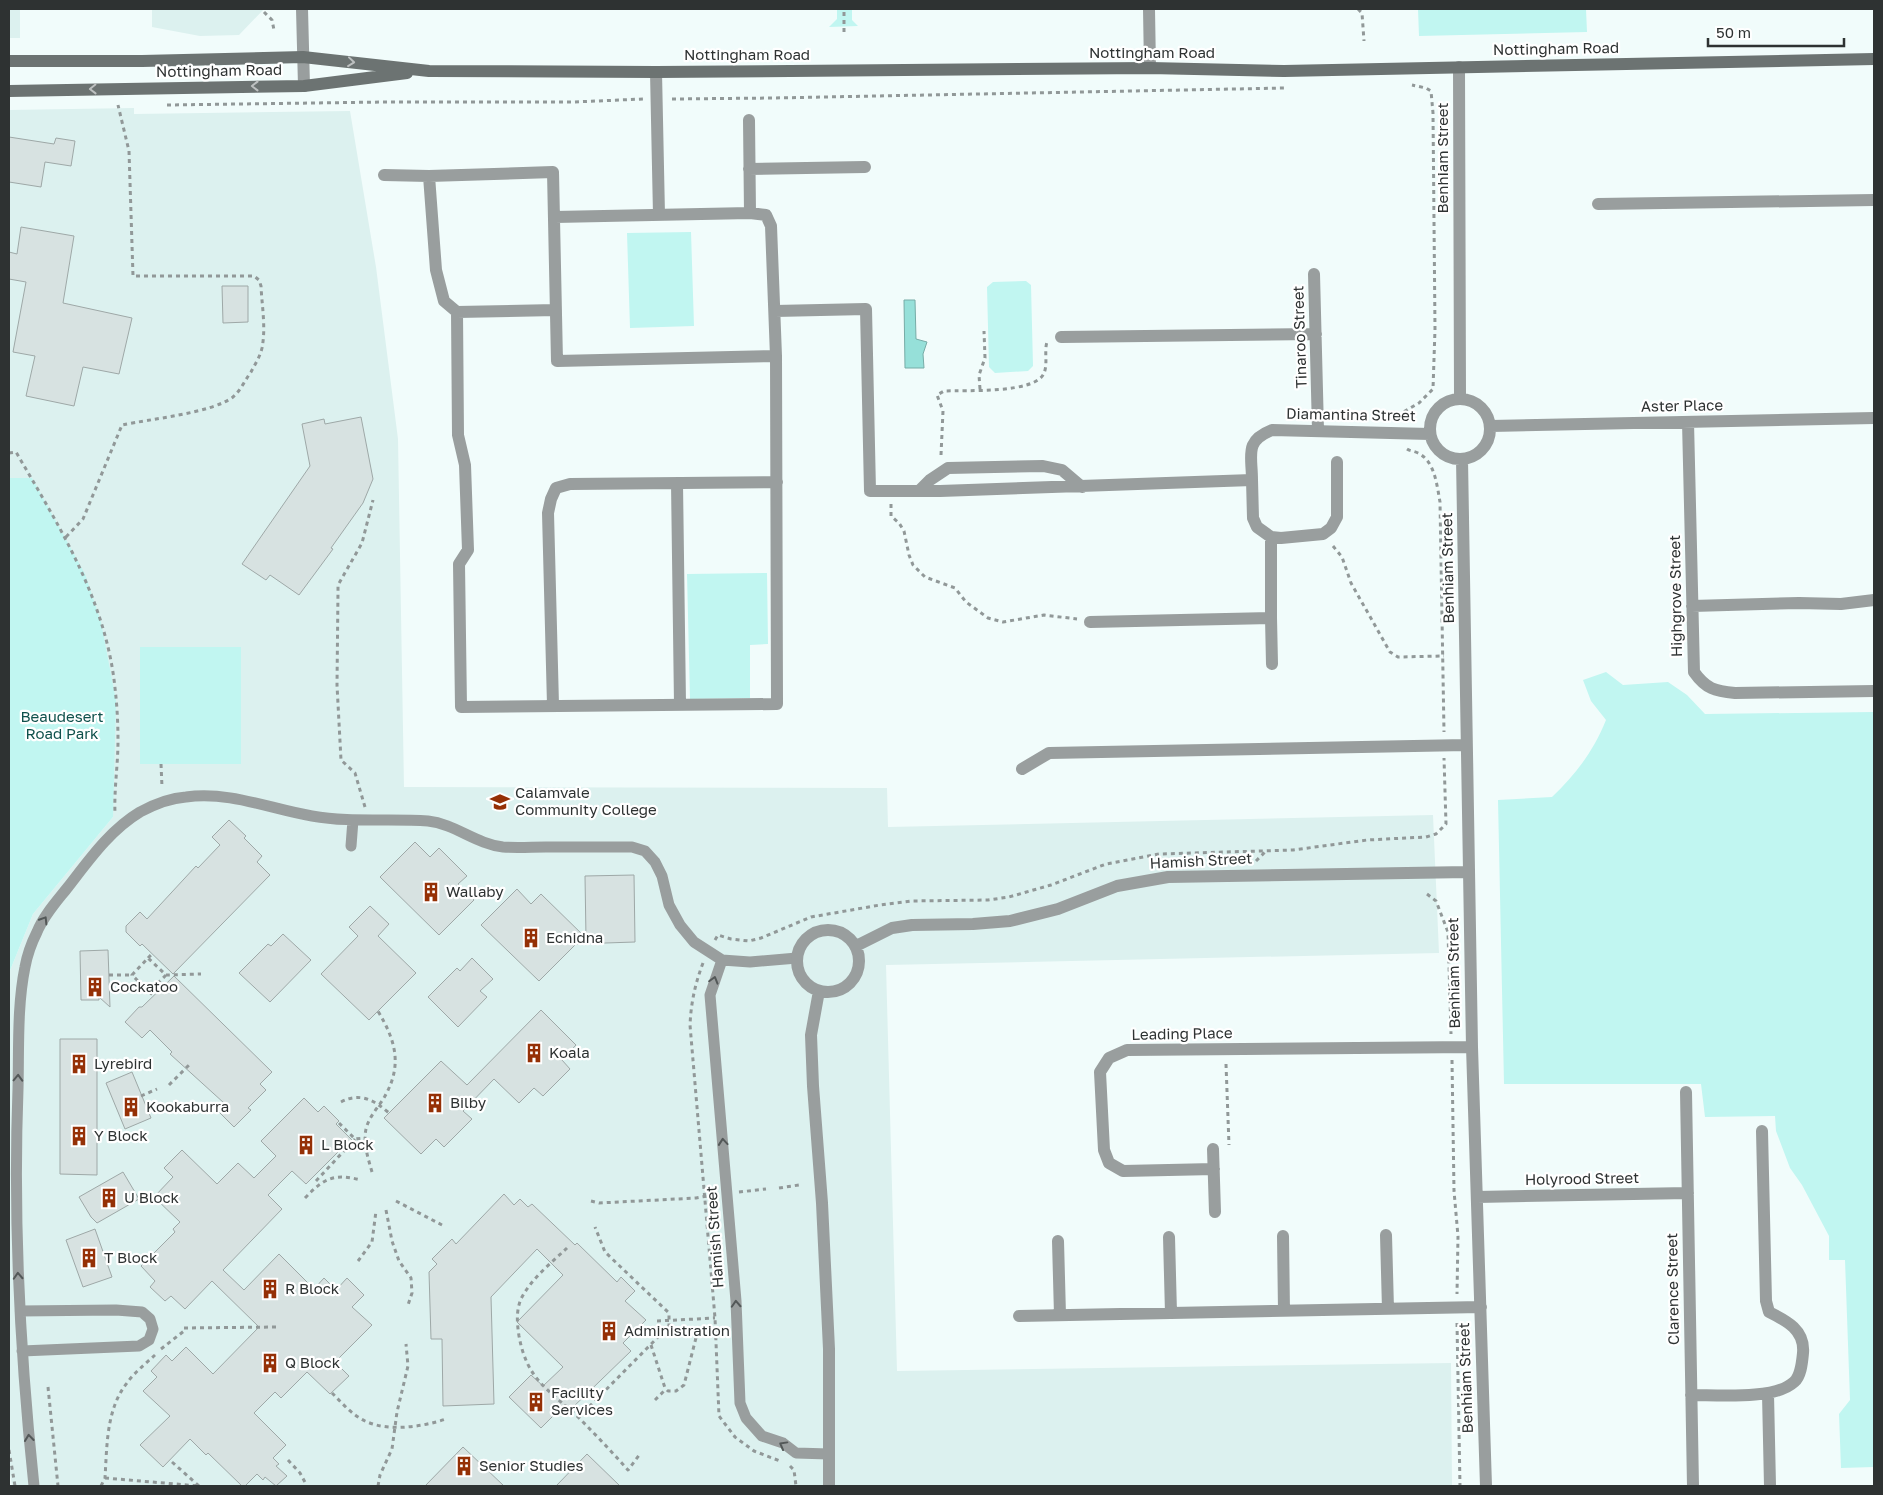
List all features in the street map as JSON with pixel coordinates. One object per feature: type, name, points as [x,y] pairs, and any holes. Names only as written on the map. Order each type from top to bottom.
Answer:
[{"type":"street","points":[[302,9],[304,86]]},
{"type":"street","points":[[1148,9],[1150,68]]},
{"type":"street","name":"Nottingham Road","points":[[9,61],[142,61],[303,57],[429,71],[656,72],[1150,68],[1284,71],[1874,59]]},
{"type":"street","name":"Benhiam Street","points":[[1459,67],[1460,398]]},
{"type":"street","name":"Nottingham Road","points":[[9,91],[304,86],[429,71]]},
{"type":"street","points":[[656,72],[659,215]]},
{"type":"street","points":[[748,120],[750,213]]},
{"type":"street","points":[[750,169],[866,167]]},
{"type":"street","points":[[384,175],[429,176],[553,172],[557,361],[776,356]]},
{"type":"street","points":[[429,176],[436,270],[444,300],[457,312],[556,310]]},
{"type":"street","points":[[1598,204],[1874,200]]},
{"type":"street","points":[[457,312],[458,435],[465,465],[468,550],[459,564],[461,707],[777,704],[776,356],[771,226],[766,216],[750,213],[555,217]]},
{"type":"street","name":"Tinaroo Street","points":[[1314,274],[1318,430]]},
{"type":"street","points":[[774,311],[866,309],[870,491],[1082,487],[1252,480],[1253,518],[1257,527],[1271,537],[1281,538],[1323,534],[1331,528],[1337,517],[1337,462]]},
{"type":"street","points":[[1062,337],[1316,334]]},
{"type":"street","points":[[1460,398],[1469,399],[1477,403],[1489,417],[1491,426],[1484,448],[1477,454],[1462,459],[1453,458],[1438,449],[1430,434],[1430,423],[1434,414],[1450,400],[1460,398]]},
{"type":"street","name":"Aster Place","points":[[1491,426],[1874,418]]},
{"type":"street","name":"Highgrove Street","points":[[1688,422],[1694,672],[1702,684],[1717,691],[1735,693],[1874,691]]},
{"type":"street","name":"Diamantina Street","points":[[1252,480],[1252,444],[1259,435],[1272,430],[1430,434]]},
{"type":"street","name":"Benhiam Street","points":[[1462,459],[1472,1047],[1486,1486]]},
{"type":"street","points":[[919,491],[940,472],[948,468],[1044,466],[1062,470],[1082,487]]},
{"type":"street","points":[[553,705],[548,513],[550,499],[556,488],[570,484],[776,482]]},
{"type":"street","points":[[677,483],[680,704]]},
{"type":"street","points":[[1271,537],[1272,664]]},
{"type":"street","points":[[1692,606],[1799,603],[1841,604],[1874,600]]},
{"type":"street","points":[[1090,622],[1271,618]]},
{"type":"street","points":[[1022,769],[1049,753],[1466,745]]},
{"type":"street","name":"Hamish Street","points":[[856,946],[892,928],[912,925],[1010,921],[1058,908],[1117,886],[1168,877],[1468,872]]},
{"type":"street","points":[[832,930],[850,938],[856,946],[859,966],[856,976],[840,990],[819,991],[805,982],[801,975],[797,958],[800,948],[813,934],[832,930]]},
{"type":"street","points":[[819,991],[811,1035],[826,1273],[829,1349],[829,1486]]},
{"type":"street","name":"Leading Place","points":[[1214,1169],[1123,1171],[1109,1163],[1104,1150],[1100,1072],[1110,1058],[1127,1050],[1472,1047]]},
{"type":"street","name":"Clarence Street","points":[[1686,1092],[1693,1486]]},
{"type":"street","points":[[1692,1395],[1768,1394],[1782,1390],[1795,1382],[1801,1369],[1803,1348],[1798,1330],[1769,1312],[1766,1301],[1762,1131]]},
{"type":"street","points":[[1213,1149],[1215,1212]]},
{"type":"street","name":"Holyrood Street","points":[[1477,1197],[1688,1193]]},
{"type":"street","points":[[1386,1235],[1388,1309]]},
{"type":"street","points":[[1283,1236],[1284,1311]]},
{"type":"street","points":[[1169,1237],[1171,1313]]},
{"type":"street","points":[[1058,1241],[1060,1315]]},
{"type":"street","points":[[1019,1316],[1481,1307]]},
{"type":"street","points":[[1768,1394],[1770,1486]]},
{"type":"lane","points":[[34,1486],[22,1351],[15,1207],[21,1006],[25,966],[35,934],[44,917],[91,857],[114,832],[141,812],[163,802],[184,797],[212,795],[232,797],[311,816],[343,820],[431,821],[445,824],[478,840],[501,847],[632,846],[646,851],[655,862],[662,876],[670,905],[680,925],[694,942],[722,960],[750,962],[797,958]]},
{"type":"lane","points":[[351,846],[353,820]]},
{"type":"lane","name":"Hamish Street","points":[[722,960],[710,995],[736,1301],[740,1403],[746,1418],[762,1436],[783,1443],[796,1453],[829,1454]]},
{"type":"lane","points":[[20,1311],[136,1311],[146,1315],[152,1324],[153,1330],[149,1340],[139,1346],[22,1351]]},
{"type":"path","points":[[844,9],[844,32]]},
{"type":"path","points":[[1358,9],[1362,13],[1364,41]]},
{"type":"path","points":[[264,12],[272,20],[274,30]]},
{"type":"path","points":[[714,943],[718,935],[749,941],[761,938],[810,917],[880,905],[912,901],[988,900],[1009,897],[1051,886],[1106,864],[1150,856],[1195,852],[1293,850],[1367,840],[1426,837],[1436,834],[1446,824],[1444,656],[1439,494],[1436,478],[1428,460],[1418,453],[1407,450],[1405,411],[1418,403],[1433,389],[1435,319],[1433,113],[1430,91],[1421,86],[1403,85]]},
{"type":"path","points":[[162,105],[565,102],[1290,88]]},
{"type":"path","points":[[108,105],[126,105]]},
{"type":"path","points":[[66,537],[83,520],[122,425],[196,411],[226,402],[235,395],[243,384],[260,357],[262,348],[264,329],[260,286],[259,280],[254,276],[132,276],[129,151],[118,105]]},
{"type":"path","points":[[980,389],[979,375],[985,358],[984,331]]},
{"type":"path","points":[[940,472],[943,411],[937,395],[944,391],[1016,388],[1038,380],[1044,373],[1046,342],[1062,337]]},
{"type":"path","points":[[9,453],[16,452],[66,537],[96,607],[107,643],[115,686],[118,742],[116,818]]},
{"type":"path","points":[[890,491],[892,516],[900,522],[904,531],[913,565],[925,577],[955,588],[966,602],[988,618],[1003,622],[1044,615],[1068,617],[1090,622]]},
{"type":"path","points":[[356,807],[365,807],[358,779],[355,772],[341,760],[337,685],[338,585],[362,543],[373,500]]},
{"type":"path","points":[[1323,534],[1342,557],[1351,583],[1390,652],[1398,657],[1444,656]]},
{"type":"path","points":[[161,764],[163,793]]},
{"type":"path","points":[[1427,894],[1436,902],[1448,932],[1454,1110],[1454,1191],[1458,1236],[1456,1307],[1460,1486]]},
{"type":"path","points":[[132,975],[152,954]]},
{"type":"path","points":[[148,958],[166,974],[201,974]]},
{"type":"path","points":[[705,960],[694,990],[690,1025],[715,1318],[720,1416]]},
{"type":"path","points":[[149,992],[166,974]]},
{"type":"path","points":[[109,975],[132,975],[153,995]]},
{"type":"path","points":[[372,1172],[366,1148],[369,1120],[390,1086],[395,1059],[393,1039],[378,1011]]},
{"type":"path","points":[[1213,1149],[1229,1150],[1226,1049]]},
{"type":"path","points":[[169,1085],[188,1064]]},
{"type":"path","points":[[141,1096],[157,1089]]},
{"type":"path","points":[[341,1102],[352,1097],[362,1096],[389,1113]]},
{"type":"path","points":[[339,1123],[355,1139]]},
{"type":"path","points":[[316,1181],[355,1139],[366,1138]]},
{"type":"path","points":[[306,1198],[324,1181],[333,1177],[361,1180]]},
{"type":"path","points":[[779,1188],[800,1185]]},
{"type":"path","points":[[734,1193],[766,1189]]},
{"type":"path","points":[[591,1201],[599,1203],[705,1196]]},
{"type":"path","points":[[396,1201],[442,1225]]},
{"type":"path","points":[[386,1210],[392,1241],[399,1261],[411,1278],[412,1293],[408,1305]]},
{"type":"path","points":[[358,1261],[372,1242],[376,1211]]},
{"type":"path","points":[[578,1418],[669,1326],[669,1313],[605,1252],[595,1227]]},
{"type":"path","points":[[567,1248],[528,1288],[520,1304],[516,1322],[521,1346],[531,1371],[542,1385],[578,1418],[628,1470],[640,1454]]},
{"type":"path","points":[[657,1320],[715,1318]]},
{"type":"path","points":[[101,1486],[105,1478],[110,1423],[120,1394],[126,1383],[149,1360],[184,1330],[278,1327]]},
{"type":"path","points":[[666,1389],[676,1391],[684,1385],[698,1330]]},
{"type":"path","points":[[378,1486],[380,1475],[392,1449],[408,1366],[406,1344]]},
{"type":"path","points":[[651,1345],[666,1389]]},
{"type":"path","points":[[48,1387],[58,1486]]},
{"type":"path","points":[[656,1400],[666,1389]]},
{"type":"path","points":[[332,1392],[352,1412],[364,1420],[376,1424],[395,1427],[437,1422],[446,1419]]},
{"type":"path","points":[[588,1408],[614,1412]]},
{"type":"path","points":[[9,1450],[15,1486]]},
{"type":"path","points":[[288,1460],[300,1472],[307,1486]]},
{"type":"path","points":[[172,1462],[199,1486]]},
{"type":"path","points":[[105,1478],[199,1486]]},
{"type":"shaded area","points":[[9,9],[20,9],[20,38],[9,38]]},
{"type":"shaded area","points":[[152,9],[264,9],[239,35],[200,36],[152,27]]},
{"type":"shaded area","name":"Calamvale Community College","points":[[134,108],[134,114],[350,111],[376,267],[398,439],[404,787],[887,788],[888,827],[1433,815],[1439,953],[886,965],[897,1371],[1451,1363],[1452,1486],[12,1486],[9,1467],[9,973],[33,914],[113,817],[32,478],[9,478],[9,110]]},
{"type":"shaded area","points":[[904,300],[915,300],[916,339],[927,342],[923,354],[924,368],[905,368]]},
{"type":"green space","points":[[837,9],[852,9],[852,20],[858,26],[829,27],[837,19]]},
{"type":"green space","points":[[1418,9],[1586,9],[1587,32],[1419,36]]},
{"type":"green space","points":[[691,232],[694,326],[630,328],[627,233]]},
{"type":"green space","points":[[1026,281],[1031,285],[1033,366],[1028,371],[995,373],[989,367],[987,287],[993,282]]},
{"type":"green space","name":"Beaudesert Road Park","points":[[9,478],[32,478],[85,574],[101,622],[116,701],[113,817],[33,914],[9,973]]},
{"type":"green space","points":[[767,573],[768,644],[750,645],[750,698],[690,699],[687,574]]},
{"type":"green space","points":[[140,647],[241,647],[241,764],[140,764]]},
{"type":"green space","points":[[1606,672],[1623,685],[1668,682],[1687,695],[1705,714],[1874,712],[1874,1467],[1841,1468],[1839,1414],[1850,1400],[1845,1260],[1829,1260],[1829,1236],[1802,1185],[1790,1168],[1776,1131],[1775,1116],[1705,1117],[1701,1084],[1504,1084],[1498,800],[1552,797],[1569,780],[1590,752],[1606,720],[1591,701],[1583,680]]},
{"type":"building","points":[[9,137],[54,144],[56,138],[75,141],[71,166],[45,162],[41,187],[9,182]]},
{"type":"building","points":[[21,227],[74,236],[63,303],[132,318],[119,374],[83,367],[74,406],[26,396],[35,356],[13,352],[26,282],[9,279],[9,252],[17,254]]},
{"type":"building","points":[[222,286],[248,286],[248,322],[223,323]]},
{"type":"building","points":[[361,417],[373,479],[363,503],[331,548],[333,549],[299,595],[270,575],[266,580],[242,564],[310,466],[302,424],[324,419],[325,424]]},
{"type":"building","points":[[229,820],[246,836],[244,838],[262,856],[257,862],[270,875],[173,974],[142,944],[140,946],[126,932],[126,926],[140,912],[147,919],[196,866],[198,868],[220,845],[212,837]]},
{"type":"building","name":"Wallaby","points":[[415,842],[430,857],[439,848],[467,876],[458,884],[474,900],[439,935],[380,877]]},
{"type":"building","points":[[634,875],[635,942],[576,944],[539,981],[481,925],[517,889],[531,904],[541,894],[586,938],[585,876]]},
{"type":"building","points":[[370,906],[389,924],[378,936],[416,973],[369,1020],[321,974],[358,936],[349,927]]},
{"type":"building","points":[[283,934],[311,960],[270,1002],[239,973],[268,944],[271,946]]},
{"type":"building","name":"Cockatoo","points":[[108,950],[110,1007],[99,997],[99,1000],[81,1000],[80,951]]},
{"type":"building","points":[[472,958],[493,979],[480,991],[487,997],[458,1027],[428,997],[457,968],[460,971]]},
{"type":"building","points":[[174,976],[272,1072],[260,1084],[266,1090],[248,1108],[251,1110],[234,1127],[217,1110],[224,1103],[170,1054],[172,1052],[150,1030],[142,1038],[125,1022]]},
{"type":"building","points":[[541,1010],[576,1045],[562,1060],[570,1069],[543,1096],[534,1088],[519,1103],[494,1079],[463,1111],[472,1119],[444,1147],[436,1139],[421,1154],[384,1118],[441,1061],[467,1085]]},
{"type":"building","points":[[60,1039],[97,1039],[97,1175],[60,1174]]},
{"type":"building","name":"Kookaburra","points":[[132,1072],[151,1118],[125,1129],[106,1083]]},
{"type":"building","points":[[304,1098],[318,1112],[324,1106],[339,1121],[336,1124],[352,1140],[306,1184],[292,1171],[268,1195],[282,1209],[223,1270],[244,1290],[279,1254],[314,1289],[324,1278],[336,1290],[347,1278],[364,1295],[352,1307],[372,1325],[335,1362],[349,1376],[330,1394],[307,1372],[281,1398],[275,1392],[254,1413],[286,1445],[273,1458],[279,1464],[276,1466],[287,1476],[276,1486],[265,1477],[263,1480],[257,1474],[245,1486],[242,1486],[208,1453],[206,1455],[190,1439],[163,1467],[140,1445],[170,1416],[143,1391],[157,1377],[151,1371],[166,1355],[172,1361],[186,1347],[213,1374],[259,1327],[212,1281],[185,1309],[171,1296],[165,1301],[150,1287],[155,1281],[141,1266],[175,1232],[173,1229],[180,1222],[154,1197],[173,1177],[164,1168],[182,1150],[217,1184],[238,1163],[254,1178],[276,1156],[261,1141]]},
{"type":"building","name":"U Block","points":[[123,1172],[139,1199],[97,1223],[91,1217],[79,1197]]},
{"type":"building","points":[[504,1194],[514,1205],[520,1199],[528,1207],[532,1204],[575,1245],[577,1243],[617,1282],[621,1277],[635,1291],[625,1301],[646,1320],[623,1343],[631,1351],[570,1410],[565,1404],[541,1428],[509,1397],[531,1375],[543,1386],[563,1367],[517,1322],[563,1275],[537,1249],[491,1297],[494,1404],[443,1406],[442,1339],[431,1339],[429,1272],[437,1264],[432,1259],[452,1239],[456,1244]]},
{"type":"building","name":"T Block","points":[[95,1229],[112,1277],[83,1287],[66,1240]]},
{"type":"building","name":"Senior Studies","points":[[463,1447],[504,1486],[425,1486]]},
{"type":"building","points":[[587,1454],[620,1486],[556,1486]]},
{"type":"place","name":"Calamvale Community College","points":[[500,802]]},
{"type":"place","name":"Wallaby","points":[[431,892]]},
{"type":"place","name":"Echidna","points":[[531,938]]},
{"type":"place","name":"Cockatoo","points":[[95,987]]},
{"type":"place","name":"Koala","points":[[534,1053]]},
{"type":"place","name":"Lyrebird","points":[[79,1064]]},
{"type":"place","name":"Bilby","points":[[435,1103]]},
{"type":"place","name":"Kookaburra","points":[[131,1107]]},
{"type":"place","name":"Y Block","points":[[79,1136]]},
{"type":"place","name":"L Block","points":[[306,1145]]},
{"type":"place","name":"U Block","points":[[109,1198]]},
{"type":"place","name":"T Block","points":[[89,1258]]},
{"type":"place","name":"R Block","points":[[270,1289]]},
{"type":"place","name":"Administration","points":[[609,1331]]},
{"type":"place","name":"Q Block","points":[[270,1363]]},
{"type":"place","name":"Facility Services","points":[[536,1402]]},
{"type":"place","name":"Senior Studies","points":[[464,1466]]}]
